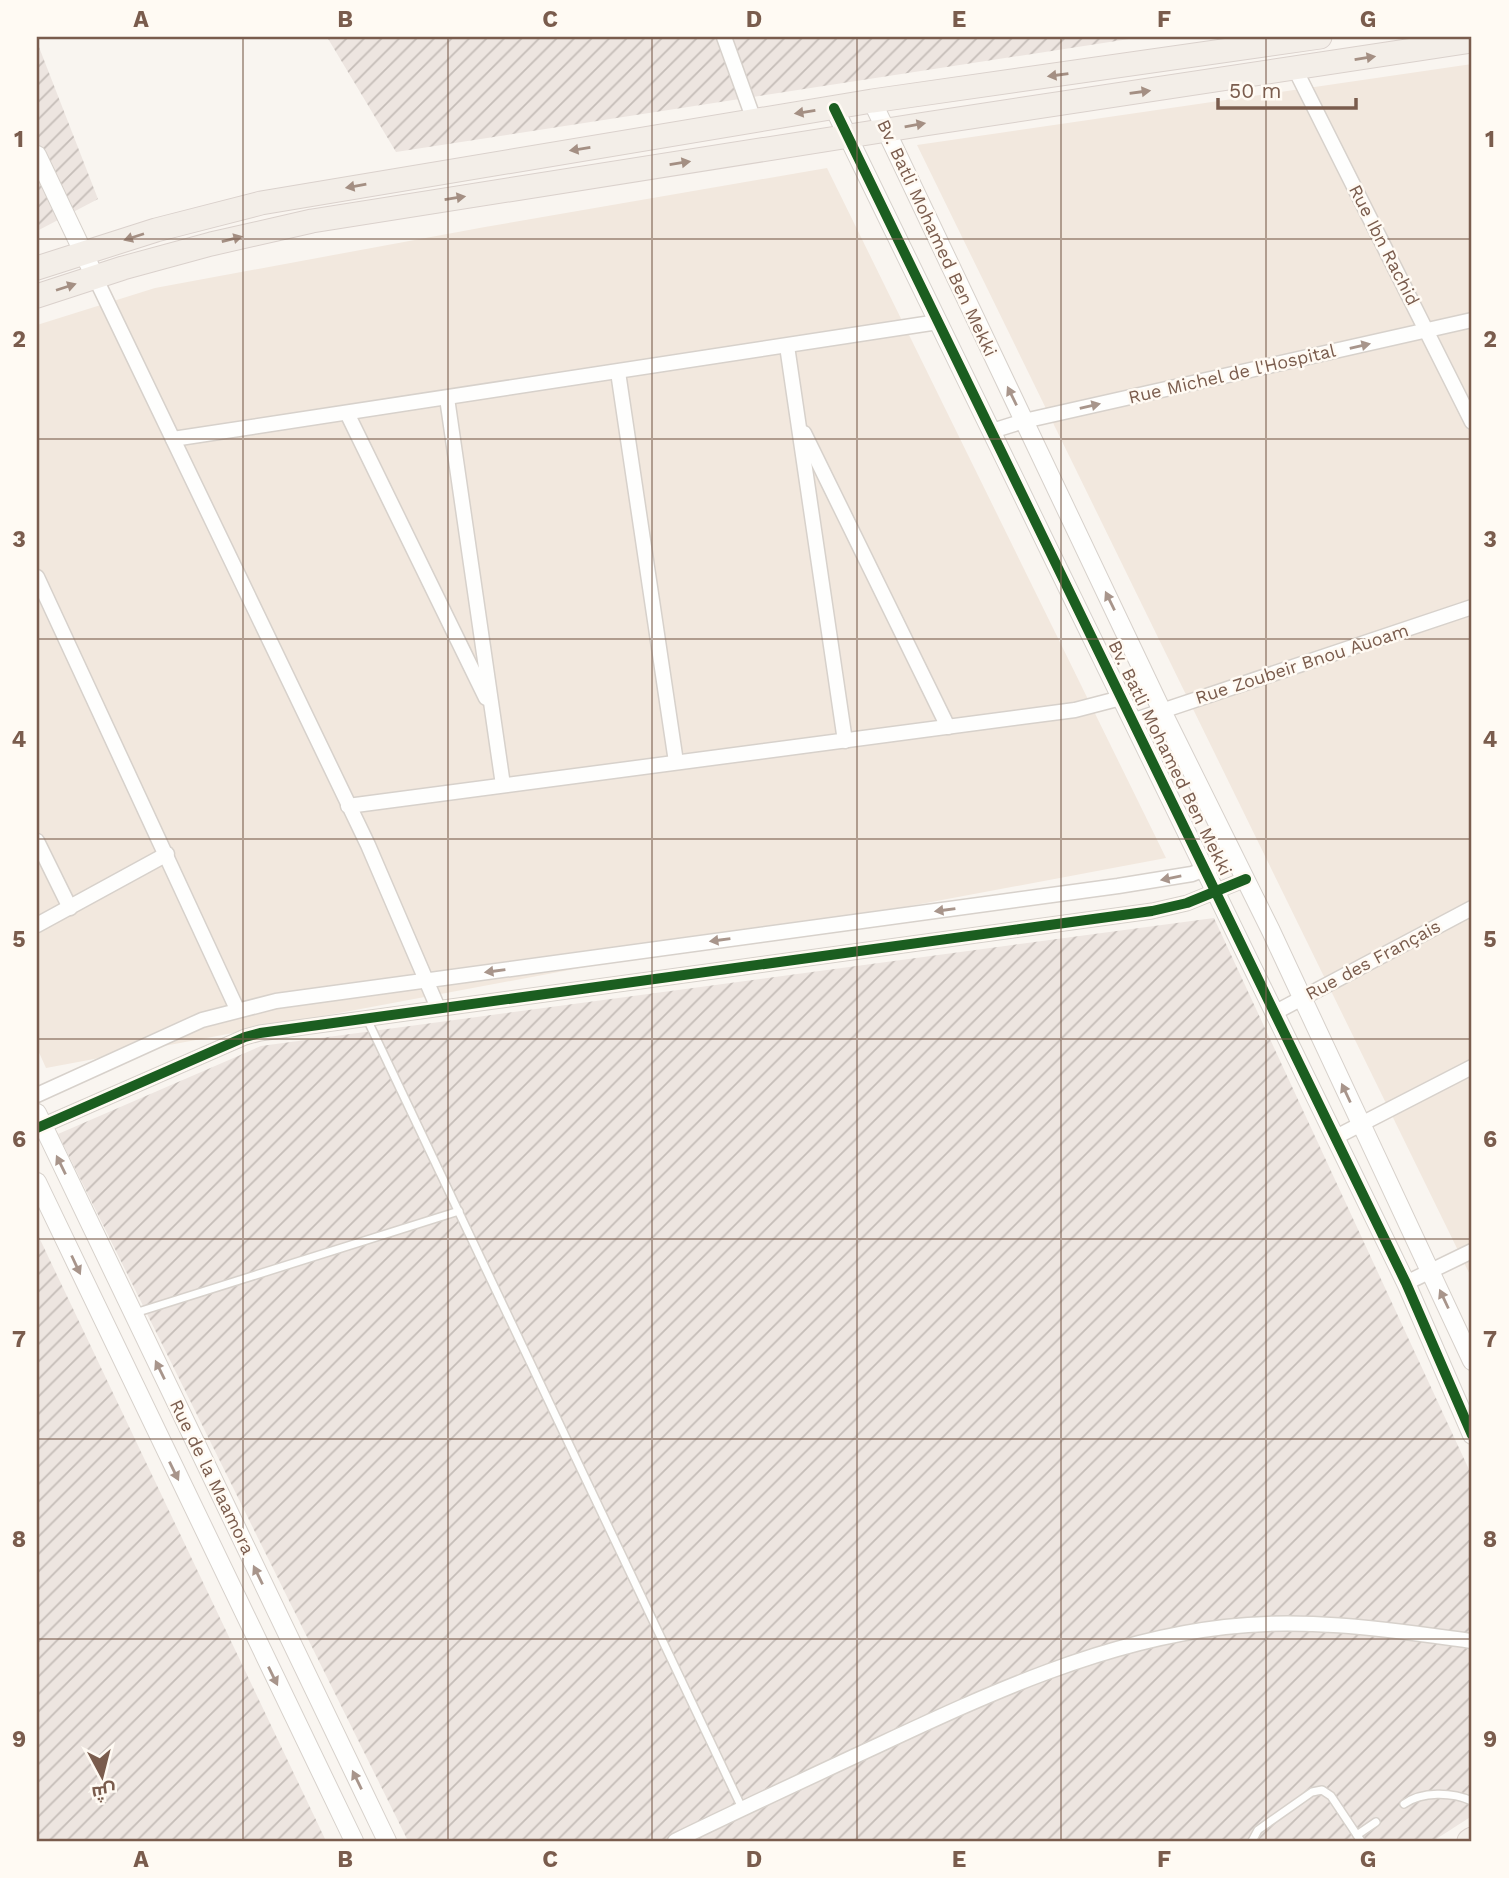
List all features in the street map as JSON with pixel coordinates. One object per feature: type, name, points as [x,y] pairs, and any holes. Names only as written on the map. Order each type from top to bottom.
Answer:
[{"type":"main road","points":[[37,268],[156,230],[261,203],[872,101],[1320,37]]},
{"type":"main road","points":[[37,296],[211,244],[312,221],[1472,41]]},
{"type":"street","points":[[724,37],[754,120]]},
{"type":"street","name":"Rue Ibn Rachid","points":[[1294,69],[1472,422]]},
{"type":"street","name":"Bv. Batli Mohamed Ben Mekki","points":[[872,101],[1097,575],[1246,879],[1472,1361]]},
{"type":"street","name":"Bv. Batli Mohamed Ben Mekki","points":[[834,108],[1406,1283],[1472,1435]]},
{"type":"street","points":[[37,155],[348,806],[438,1008]]},
{"type":"street","name":"Rue Michel de l'Hospital","points":[[992,431],[1024,421],[1472,320]]},
{"type":"street","points":[[173,439],[938,322]]},
{"type":"street","points":[[787,346],[845,741]]},
{"type":"street","points":[[618,372],[677,762]]},
{"type":"street","points":[[447,398],[503,785]]},
{"type":"street","points":[[347,413],[492,709]]},
{"type":"street","points":[[798,421],[948,727]]},
{"type":"street","points":[[1069,590],[1097,575]]},
{"type":"street","points":[[37,577],[237,1009]]},
{"type":"street","name":"Rue Zoubeir Bnou Auoam","points":[[1132,721],[1472,607]]},
{"type":"street","points":[[348,806],[1075,710],[1121,698]]},
{"type":"street","points":[[37,841],[70,908]]},
{"type":"street","points":[[37,925],[166,854]]},
{"type":"street","points":[[37,1096],[202,1020],[276,1001],[1118,886],[1171,878],[1235,857]]},
{"type":"street","points":[[39,1122],[246,1037],[278,1030],[1152,911],[1187,903],[1246,879]]},
{"type":"street","name":"Rue des Français","points":[[1274,1013],[1472,908]]},
{"type":"street","points":[[1336,1138],[1472,1067]]},
{"type":"street","name":"Rue de la Maamora","points":[[39,1122],[387,1841]]},
{"type":"street","name":"Rue de la Maamora","points":[[37,1182],[354,1841]]},
{"type":"street","points":[[1406,1283],[1472,1251]]},
{"type":"street","points":[[675,1841],[1004,1687],[1152,1639],[1225,1627],[1295,1622],[1357,1626],[1472,1641]]},
{"type":"street","points":[[286,1701],[313,1688]]},
{"type":"lane","points":[[367,1017],[743,1809]]},
{"type":"lane","points":[[133,1314],[458,1211]]},
{"type":"lane","points":[[1252,1841],[1258,1830],[1317,1790],[1331,1796],[1359,1838],[1376,1822]]},
{"type":"lane","points":[[1404,1804],[1414,1797],[1442,1794],[1472,1801]]},
{"type":"shaded area","points":[[327,37],[1142,37],[396,152]]},
{"type":"shaded area","points":[[37,42],[98,199],[37,231]]},
{"type":"shaded area","points":[[1472,64],[1472,1279],[917,145]]},
{"type":"shaded area","points":[[827,168],[1166,858],[46,1068],[37,1048],[37,325],[155,288]]},
{"type":"shaded area","points":[[1214,918],[1472,1476],[1472,1816],[1433,1841],[408,1841],[58,1134],[261,1046]]},
{"type":"shaded area","points":[[37,1233],[326,1841],[37,1841]]},
{"type":"cycle path","points":[[834,108],[1406,1283],[1472,1435]]},
{"type":"cycle path","points":[[37,1128],[245,1037],[260,1033],[1152,911],[1187,903],[1246,879]]}]
